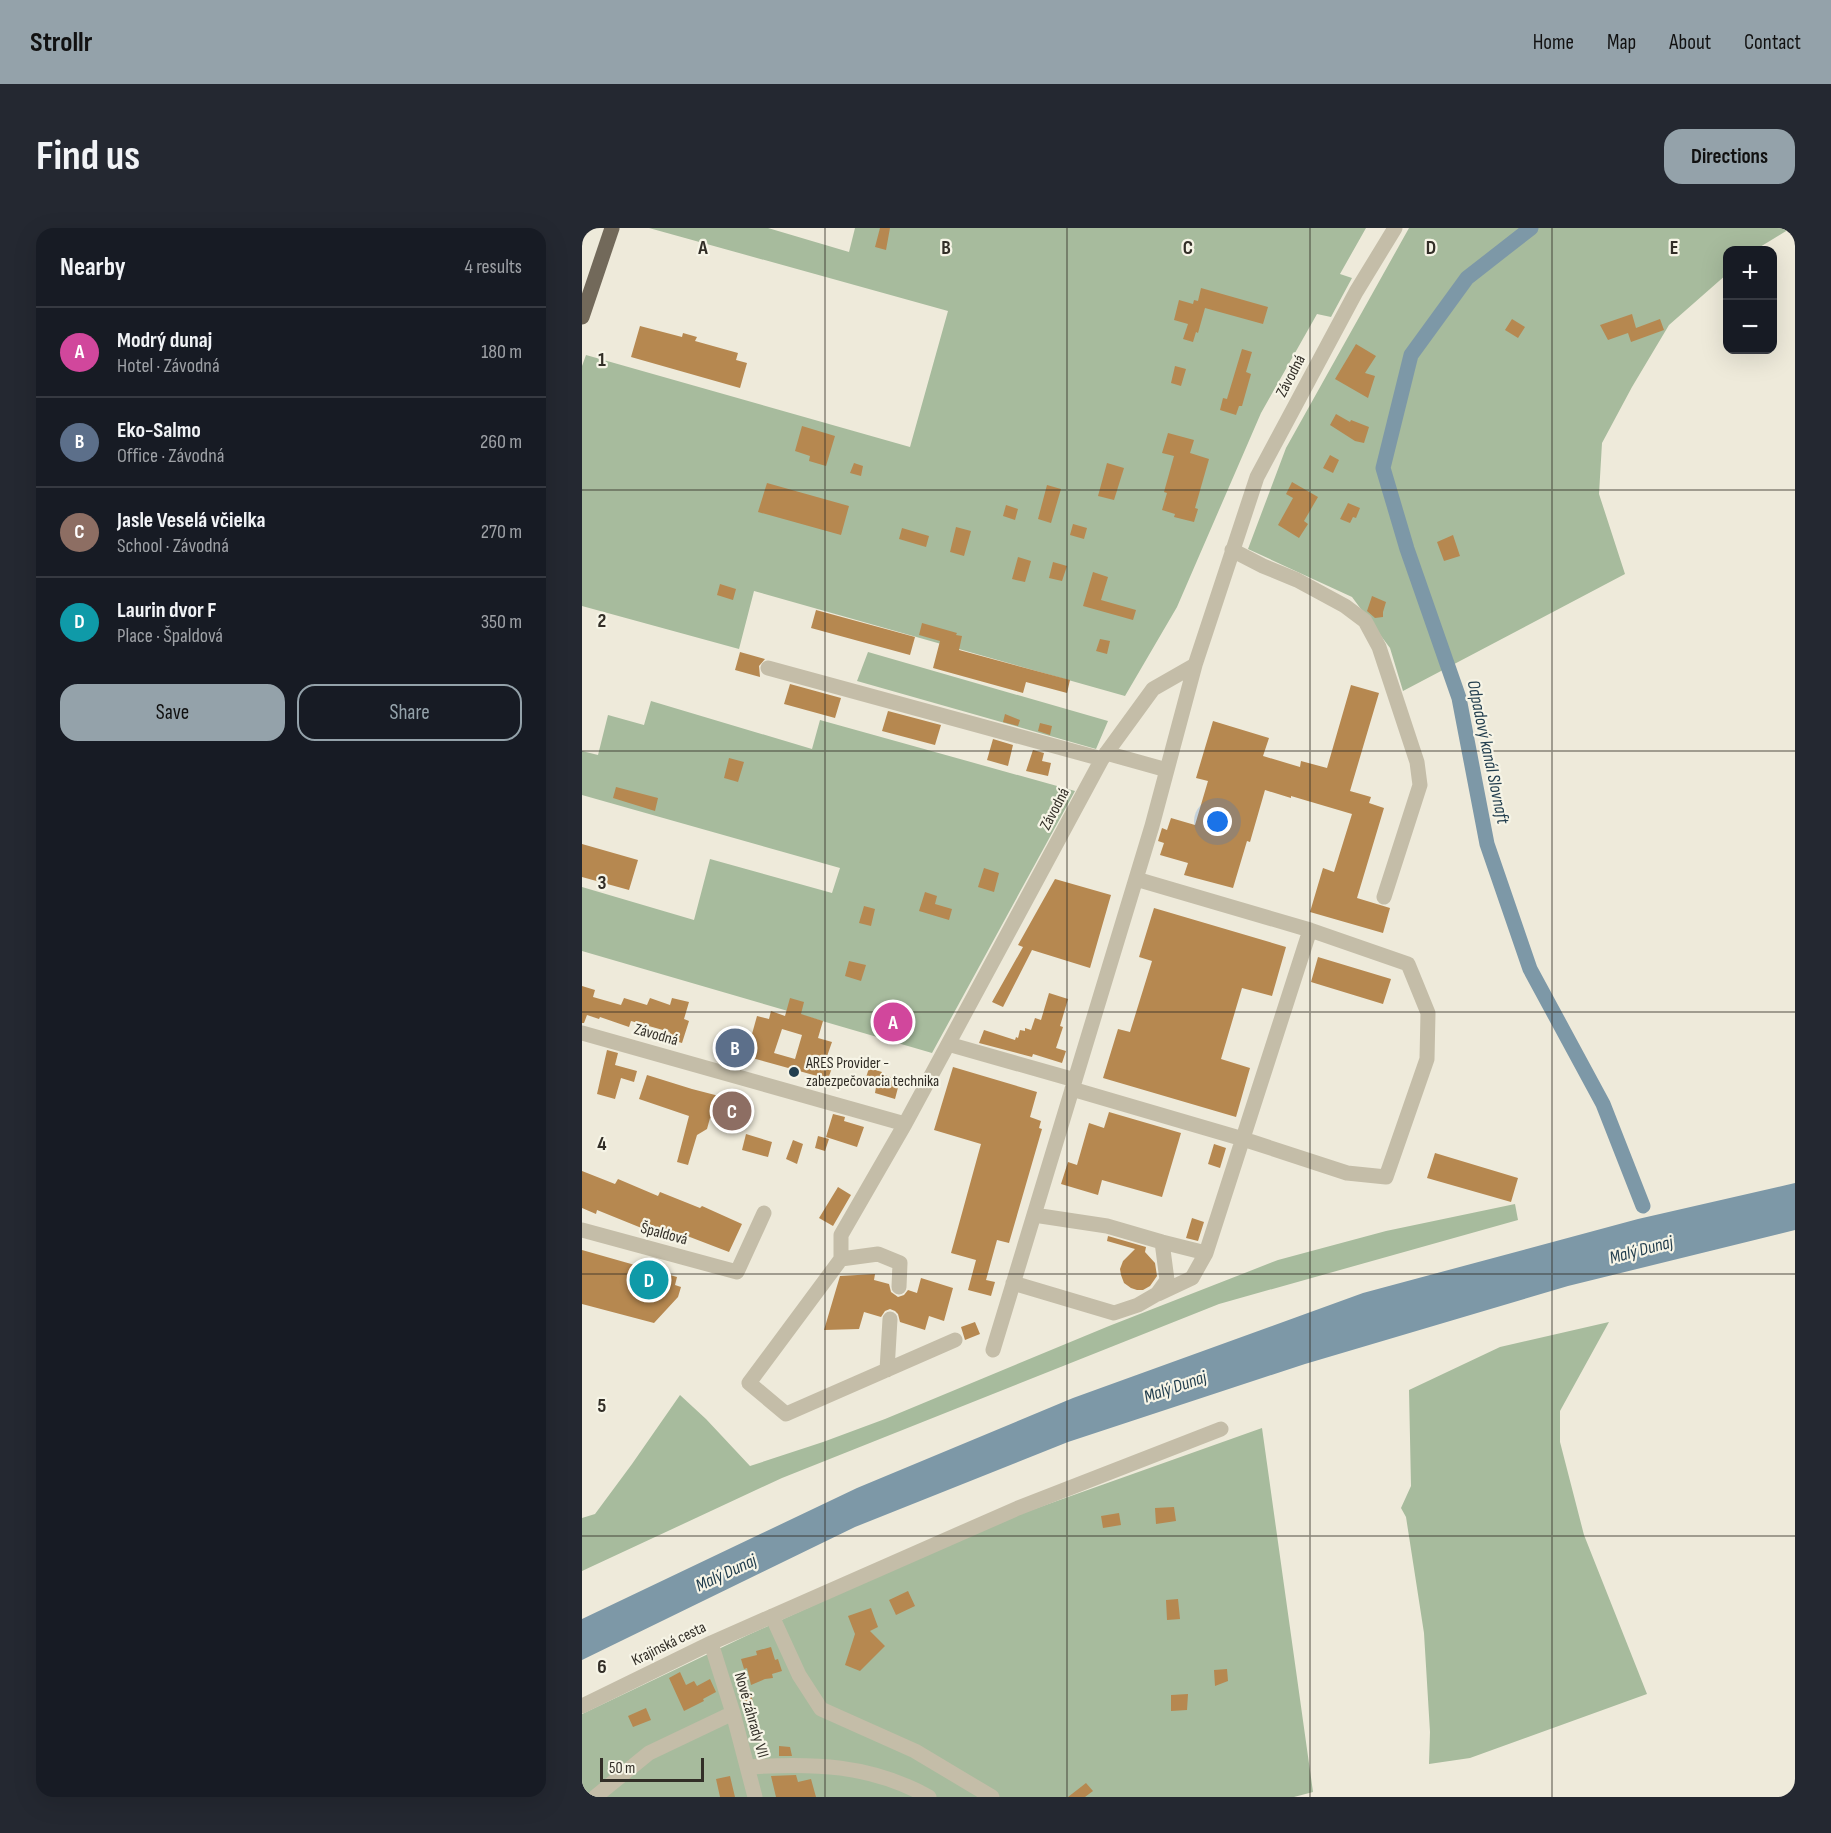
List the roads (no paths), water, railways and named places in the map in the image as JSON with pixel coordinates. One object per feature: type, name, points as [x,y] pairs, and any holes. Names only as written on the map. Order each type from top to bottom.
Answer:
[{"type":"main road","points":[[582,317],[612,228]]},
{"type":"street","name":"Závodná","points":[[582,1033],[905,1124],[1104,756],[1153,689],[1195,665],[1257,477],[1356,292],[1395,228]]},
{"type":"street","points":[[1232,550],[1297,580],[1345,606],[1365,621],[1379,647],[1417,762],[1420,785],[1384,897]]},
{"type":"street","points":[[993,1350],[1136,879],[1195,665]]},
{"type":"street","points":[[768,668],[1104,756],[1167,770]]},
{"type":"street","points":[[948,1044],[1347,1173],[1386,1177],[1427,1059],[1428,1013],[1408,964],[1310,930],[1136,879]]},
{"type":"street","points":[[1013,1283],[1114,1313],[1138,1305],[1192,1278],[1206,1253],[1310,930]]},
{"type":"street","points":[[905,1124],[841,1235],[841,1259],[749,1383],[786,1414],[955,1340]]},
{"type":"street","name":"Špaldová","points":[[582,1230],[737,1272],[764,1213]]},
{"type":"street","points":[[1034,1215],[1107,1226],[1206,1253]]},
{"type":"street","points":[[1157,1294],[1167,1280],[1162,1242]]},
{"type":"street","points":[[841,1259],[878,1254],[900,1263],[899,1287]]},
{"type":"street","points":[[887,1370],[890,1319]]},
{"type":"street","name":"Krajinská cesta","points":[[582,1706],[711,1643],[1018,1508],[1221,1429]]},
{"type":"street","points":[[772,1616],[799,1675],[821,1709],[915,1751],[992,1797]]},
{"type":"street","name":"Nové záhrady VII","points":[[711,1643],[733,1713],[755,1797]]},
{"type":"street","points":[[595,1797],[649,1753],[733,1713]]},
{"type":"street","points":[[747,1767],[827,1765],[857,1769],[882,1776],[929,1797]]},
{"type":"water","name":"Malý Dunaj","points":[[1795,1183],[1795,1230],[1568,1286],[1305,1364],[1068,1442],[855,1527],[582,1660],[582,1619],[857,1488],[1073,1398],[1363,1293],[1638,1219]]},
{"type":"waterway","name":"Odpadový kanál Slovnaft","points":[[1531,228],[1467,278],[1411,355],[1383,468],[1407,549],[1459,698],[1487,844],[1530,969],[1603,1104],[1643,1206]]},
{"type":"place","name":"Modrý dunaj","points":[[893,1022]]},
{"type":"place","name":"Eko-Salmo","points":[[735,1048]]},
{"type":"place","name":"ARES Provider - zabezpečovacia technika","points":[[794,1072]]},
{"type":"place","name":"Jasle Veselá včielka","points":[[732,1111]]},
{"type":"place","name":"Laurin dvor F","points":[[649,1280]]}]
